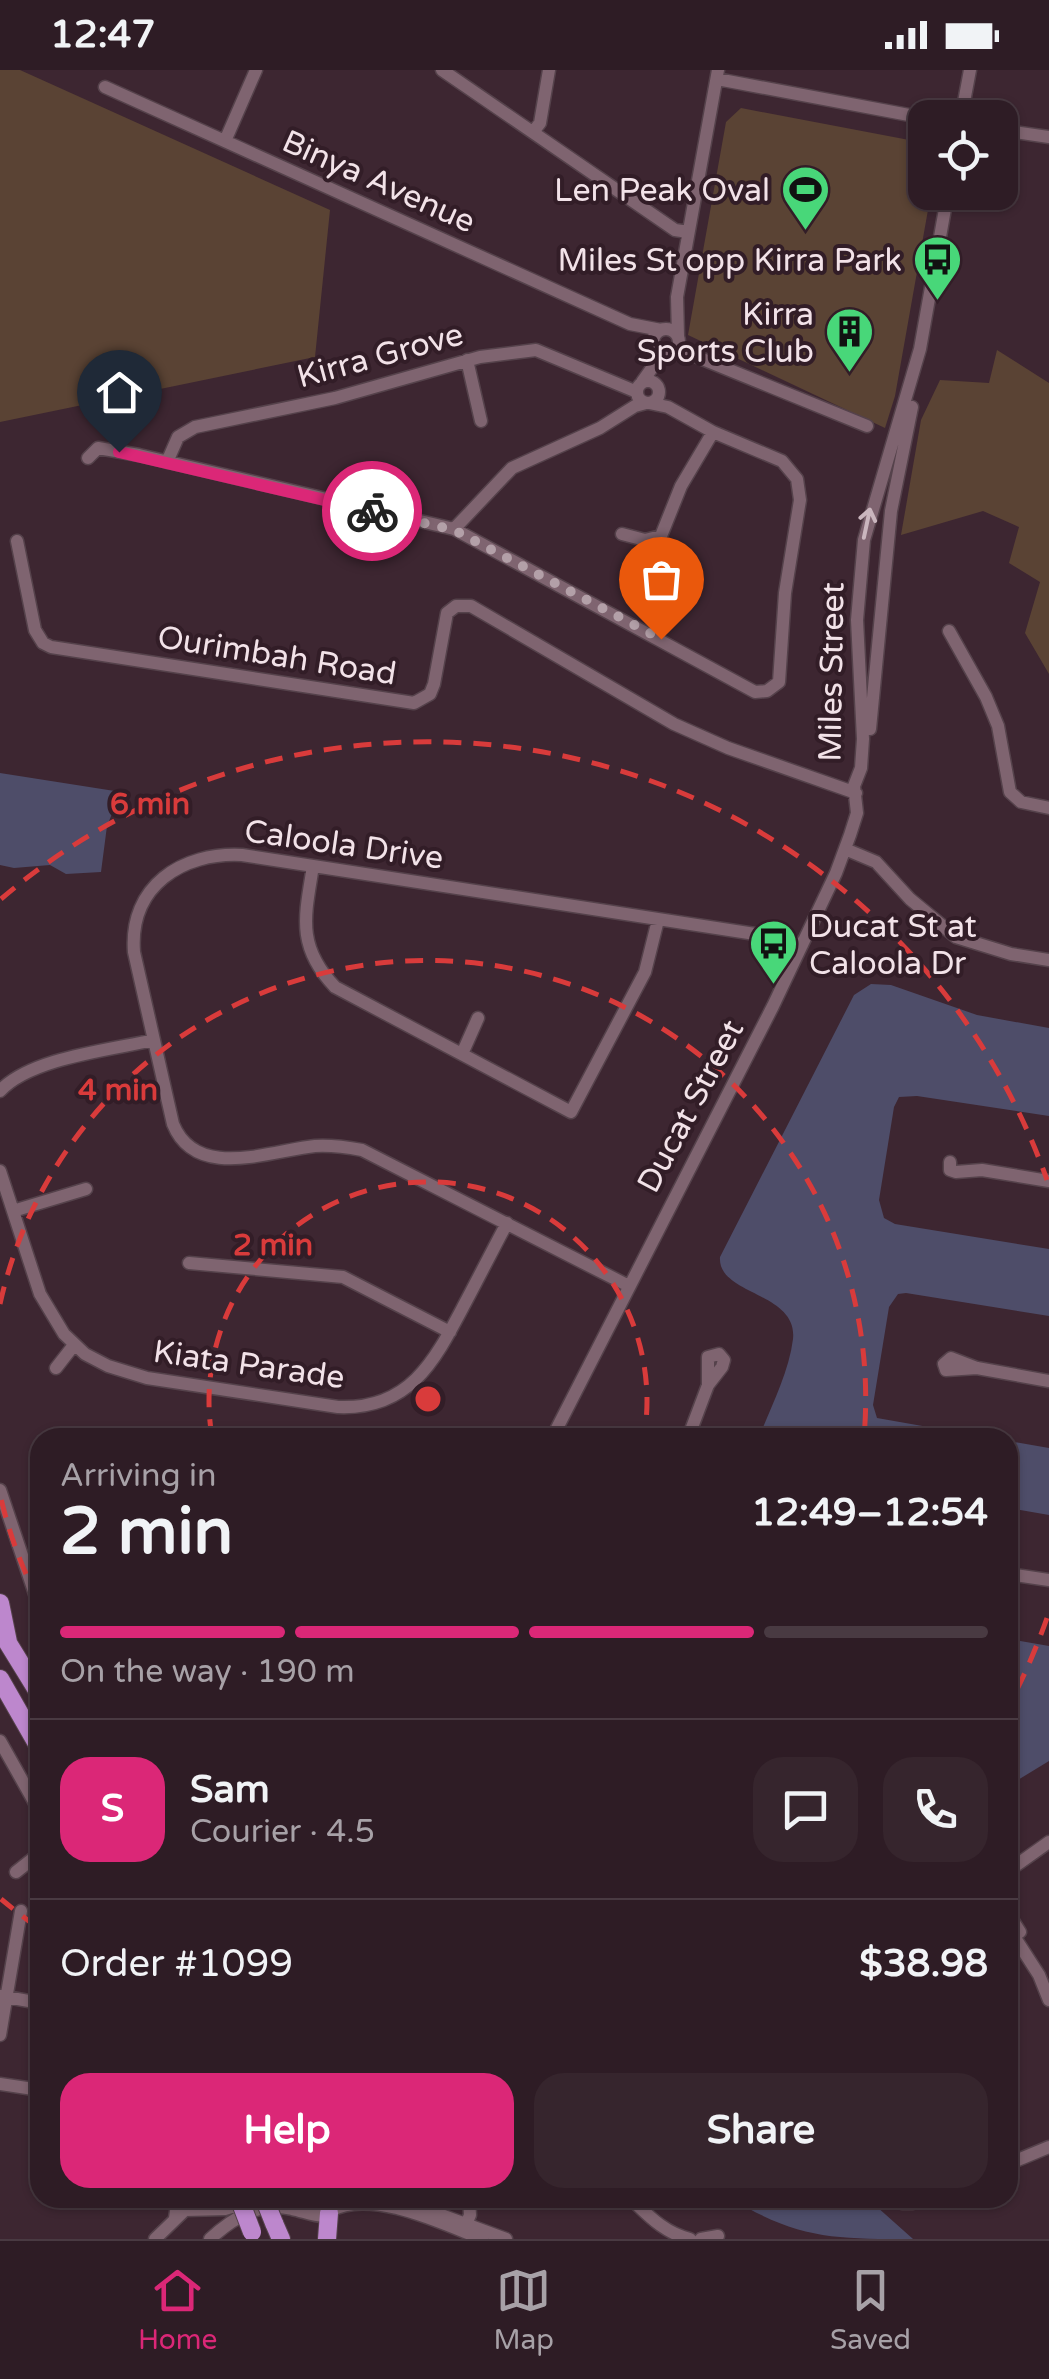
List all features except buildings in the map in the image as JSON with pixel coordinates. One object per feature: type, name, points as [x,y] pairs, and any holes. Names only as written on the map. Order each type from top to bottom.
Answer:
[{"type":"highway","points":[[0,1603],[4,1636],[30,1679]]},
{"type":"highway","points":[[0,1679],[30,1731]]},
{"type":"highway","points":[[242,2208],[253,2235]]},
{"type":"highway","points":[[327,2239],[331,2208]]},
{"type":"street","points":[[225,141],[256,70]]},
{"type":"street","points":[[442,70],[674,230],[688,232]]},
{"type":"street","points":[[534,132],[540,123],[550,70]]},
{"type":"street","points":[[965,100],[970,70]]},
{"type":"street","points":[[659,387],[662,365],[677,348],[678,297],[718,74],[908,114]]},
{"type":"street","name":"Binya Avenue","points":[[105,87],[630,324],[662,329]]},
{"type":"street","points":[[1018,133],[1049,137]]},
{"type":"street","name":"Miles Street","points":[[856,793],[865,780],[886,552],[945,210]]},
{"type":"street","points":[[642,393],[652,368],[654,337],[678,297]]},
{"type":"street","name":"Binya Avenue","points":[[630,324],[654,347]]},
{"type":"street","points":[[662,329],[672,330],[695,356]]},
{"type":"street","points":[[654,347],[660,353],[695,356],[867,426]]},
{"type":"street","name":"Miles Street","points":[[856,793],[854,784],[861,768],[863,740],[857,620],[864,540],[920,349]]},
{"type":"street","name":"Kirra Grove","points":[[167,462],[178,437],[195,427],[335,398],[468,360],[536,350],[642,393],[713,432],[782,461],[797,479],[800,500],[785,592],[779,682],[767,691],[754,692],[454,530]]},
{"type":"street","points":[[468,360],[480,422]]},
{"type":"street","points":[[88,458],[98,448],[454,530],[512,468],[594,432],[634,406],[652,381],[668,408]]},
{"type":"street","points":[[622,534],[646,540],[660,536],[681,486],[713,432]]},
{"type":"street","name":"Ourimbah Road","points":[[17,541],[36,630],[43,643],[51,647],[414,703],[430,694],[434,684],[447,614],[456,606],[471,606],[674,724],[728,748],[856,793]]},
{"type":"street","points":[[949,631],[998,726],[1010,792],[1021,802],[1049,808]]},
{"type":"street","name":"Ducat Street","points":[[557,1428],[802,945],[846,849],[857,813],[856,793]]},
{"type":"street","points":[[846,849],[876,862],[910,899],[952,934],[976,945],[1049,960]]},
{"type":"street","name":"Caloola Drive","points":[[628,1285],[362,1150],[329,1145],[224,1159],[192,1151],[174,1124],[133,945],[144,901],[158,882],[188,861],[215,855],[255,856],[775,937],[802,945]]},
{"type":"street","points":[[313,866],[304,923],[308,947],[319,969],[343,992],[570,1112],[645,972],[658,920]]},
{"type":"street","points":[[462,1054],[478,1018]]},
{"type":"street","points":[[0,1090],[35,1068],[154,1040]]},
{"type":"street","points":[[982,1170],[1049,1181]]},
{"type":"street","name":"Kiata Parade","points":[[0,1171],[40,1294],[74,1345],[96,1360],[128,1374],[351,1408],[384,1400],[413,1383],[428,1368],[507,1223]]},
{"type":"street","points":[[13,1211],[86,1189]]},
{"type":"street","points":[[189,1263],[343,1277],[450,1332]]},
{"type":"street","points":[[56,1368],[74,1345]]},
{"type":"street","points":[[977,1368],[1049,1381]]},
{"type":"street","points":[[692,1428],[708,1385]]},
{"type":"street","points":[[0,1490],[30,1579]]},
{"type":"street","points":[[1018,1575],[1049,1580]]},
{"type":"street","points":[[0,1741],[30,1794]]},
{"type":"street","points":[[1018,1863],[1049,1842]]},
{"type":"street","points":[[12,1869],[30,1859]]},
{"type":"street","points":[[0,2034],[3,1997],[21,1912]]},
{"type":"street","points":[[1018,1929],[1044,1973],[1049,2000]]},
{"type":"street","points":[[1018,1940],[1044,1973]]},
{"type":"street","points":[[3,1997],[30,2001]]},
{"type":"street","points":[[0,2084],[30,2088]]},
{"type":"street","points":[[1018,2160],[1049,2147]]},
{"type":"street","points":[[175,2239],[176,2208]]},
{"type":"street","points":[[156,2239],[185,2210],[225,2208]]},
{"type":"street","points":[[210,2239],[238,2216],[254,2210],[287,2208],[318,2216],[330,2208]]},
{"type":"street","points":[[391,2208],[506,2239]]},
{"type":"street","points":[[419,2208],[465,2227],[482,2239]]},
{"type":"street","points":[[465,2227],[469,2208]]},
{"type":"street","points":[[641,2208],[677,2236],[690,2239]]},
{"type":"street","points":[[701,2239],[718,2236]]},
{"type":"shaded area","points":[[0,70],[20,70],[330,210],[315,357],[0,422]]},
{"type":"shaded area","name":"Len Peak Oval","points":[[741,108],[908,140],[908,210],[928,210],[895,396],[885,428],[688,335],[726,122]]},
{"type":"shaded area","points":[[997,350],[1049,383],[1049,674],[1025,633],[1040,582],[1009,563],[1019,527],[983,511],[901,535],[921,420],[940,380],[989,383]]},
{"type":"water","points":[[0,773],[121,792],[107,826],[101,872],[66,874],[50,865],[0,865]]},
{"type":"water","points":[[871,984],[891,985],[977,1015],[1049,1028],[1049,1116],[917,1096],[899,1097],[894,1107],[879,1200],[884,1218],[895,1224],[1049,1249],[1049,1316],[898,1294],[889,1307],[873,1405],[877,1418],[934,1428],[763,1428],[788,1364],[793,1339],[791,1324],[771,1302],[731,1279],[722,1270],[720,1257],[854,995]]},
{"type":"water","points":[[1018,1443],[1049,1448],[1049,1515],[1018,1510]]},
{"type":"water","points":[[1018,1641],[1049,1646],[1049,1761],[1018,1780]]},
{"type":"water","points":[[747,2208],[878,2208],[913,2239],[817,2234]]},
{"type":"way so far","points":[[372,511],[454,530],[661,639]]},
{"type":"place","name":"Len Peak Oval","points":[[805,232]]},
{"type":"place","name":"Miles St opp Kirra Park","points":[[937,302]]},
{"type":"place","name":"Kirra Sports Club","points":[[849,374]]},
{"type":"place","name":"Ducat St at Caloola Dr","points":[[774,986]]},
{"type":"route","points":[[119,452],[372,511]]}]
